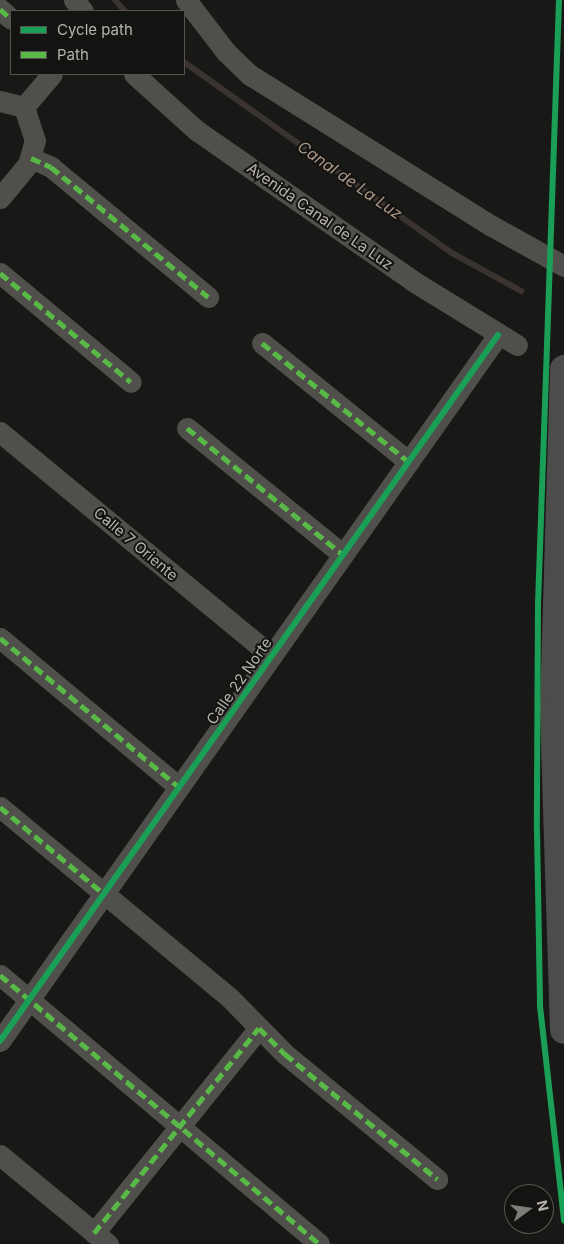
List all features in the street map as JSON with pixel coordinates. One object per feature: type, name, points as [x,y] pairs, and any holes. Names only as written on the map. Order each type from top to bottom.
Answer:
[{"type":"main road","points":[[564,369],[554,712],[564,1030]]},
{"type":"street","points":[[74,0],[82,10]]},
{"type":"street","points":[[195,5],[226,52],[250,75],[492,226],[564,266]]},
{"type":"street","points":[[0,10],[10,18]]},
{"type":"street","points":[[24,107],[51,75]]},
{"type":"street","name":"Avenida Canal de La Luz","points":[[135,75],[196,130],[405,276],[517,345]]},
{"type":"street","points":[[0,101],[24,107]]},
{"type":"street","points":[[0,198],[31,158],[34,132],[24,107]]},
{"type":"street","points":[[31,158],[51,167],[208,298]]},
{"type":"street","points":[[0,273],[131,382]]},
{"type":"street","name":"Calle 22 Norte","points":[[0,1041],[498,335]]},
{"type":"street","points":[[262,343],[409,462]]},
{"type":"street","points":[[187,428],[343,555]]},
{"type":"street","name":"Calle 7 Oriente","points":[[0,432],[272,656]]},
{"type":"street","points":[[0,638],[179,787]]},
{"type":"street","points":[[0,807],[230,998],[285,1054],[437,1179]]},
{"type":"street","points":[[0,975],[179,1128],[319,1244]]},
{"type":"street","points":[[0,1155],[101,1238],[179,1128],[259,1028]]},
{"type":"waterway","name":"Canal de La Luz","points":[[115,0],[124,10]]},
{"type":"waterway","name":"Canal de La Luz","points":[[185,63],[452,253],[521,291]]},
{"type":"marked path","points":[[0,9],[10,18]]},
{"type":"marked path","points":[[31,158],[51,167],[208,297]]},
{"type":"marked path","points":[[0,273],[131,382]]},
{"type":"marked path","points":[[262,343],[409,462]]},
{"type":"marked path","points":[[187,428],[343,555]]},
{"type":"marked path","points":[[0,638],[179,787]]},
{"type":"marked path","points":[[0,807],[104,894]]},
{"type":"marked path","points":[[0,975],[319,1244]]},
{"type":"marked path","points":[[94,1233],[259,1028],[285,1054],[437,1179]]},
{"type":"cycle path","points":[[559,0],[538,603],[537,830],[540,1006],[564,1221]]},
{"type":"cycle path","points":[[0,1041],[498,335]]}]
